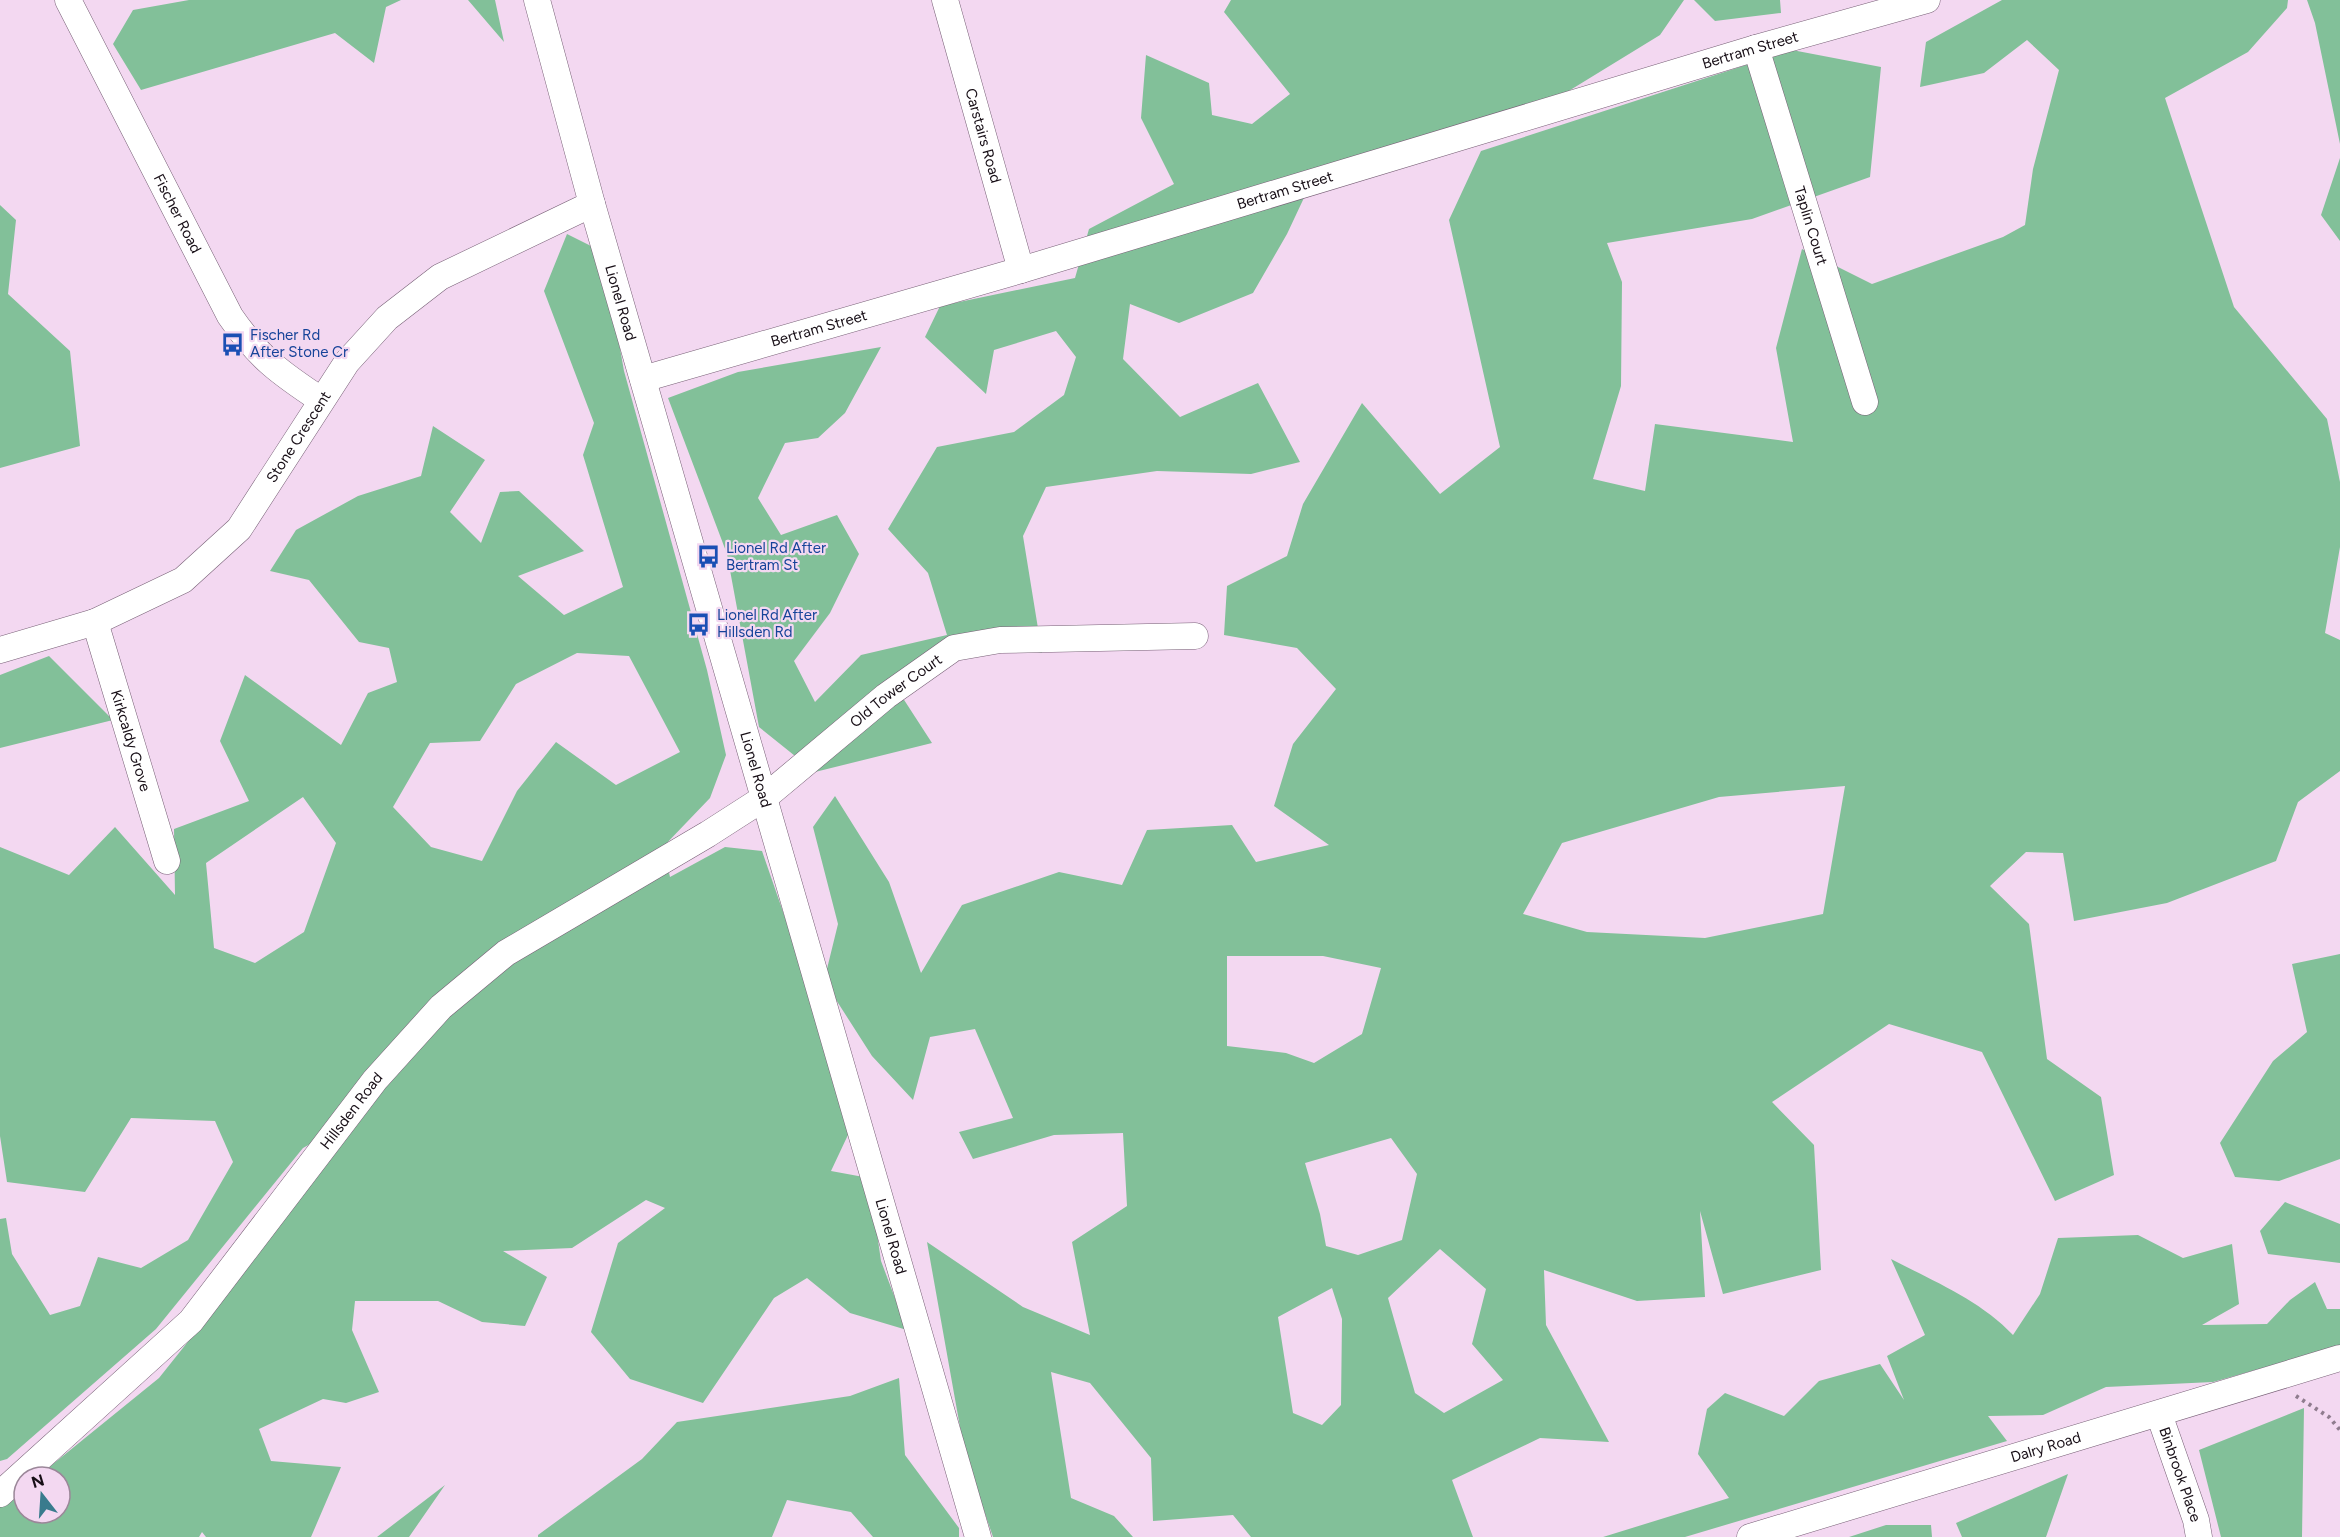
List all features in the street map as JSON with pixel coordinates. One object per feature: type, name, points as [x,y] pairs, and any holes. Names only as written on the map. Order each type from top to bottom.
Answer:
[{"type":"street","name":"Fischer Road","points":[[68,0],[230,316],[248,342],[277,370],[321,400]]},
{"type":"street","name":"Lionel Road","points":[[537,0],[592,204],[978,1537]]},
{"type":"street","name":"Carstairs Road","points":[[945,0],[1021,270]]},
{"type":"street","name":"Bertram Street","points":[[643,379],[1021,270],[1756,48],[1927,0]]},
{"type":"street","name":"Taplin Court","points":[[1756,48],[1865,402]]},
{"type":"street","name":"Stone Crescent","points":[[0,650],[95,622],[183,580],[239,529],[347,362],[387,318],[440,277],[592,204]]},
{"type":"street","name":"Kirkcaldy Grove","points":[[95,622],[167,861]]},
{"type":"street","name":"Old Tower Court","points":[[764,798],[886,696],[954,648],[1000,640],[1195,636]]},
{"type":"street","name":"Hillsden Road","points":[[0,1494],[191,1321],[375,1080],[441,1007],[506,953],[708,834],[764,798]]},
{"type":"street","name":"Dalry Road","points":[[1750,1537],[2340,1358]]},
{"type":"street","name":"Binbrook Place","points":[[2159,1414],[2196,1520],[2199,1537]]},
{"type":"path","points":[[2270,1379],[2329,1417],[2340,1430]]},
{"type":"green space","points":[[189,0],[401,0],[386,7],[374,63],[335,33],[141,90],[113,44],[133,10]]},
{"type":"green space","points":[[468,0],[495,0],[504,42]]},
{"type":"green space","points":[[1231,0],[1684,0],[1660,35],[1567,92],[1318,168],[1287,234],[1253,293],[1179,323],[1130,304],[1123,359],[1180,417],[1258,383],[1300,462],[1251,474],[1157,471],[1046,487],[1023,536],[1042,653],[964,637],[897,689],[932,743],[815,772],[759,727],[727,554],[668,398],[738,372],[881,347],[845,413],[818,438],[785,443],[758,498],[781,535],[837,515],[859,554],[830,613],[794,661],[815,702],[861,655],[947,635],[928,573],[888,529],[937,447],[1014,432],[1064,395],[1076,357],[1056,331],[994,350],[986,394],[925,337],[940,306],[1075,278],[1089,229],[1174,184],[1141,118],[1146,55],[1209,83],[1212,115],[1252,124],[1290,94],[1224,12]]},
{"type":"green space","points":[[1694,0],[1780,0],[1781,13],[1715,21]]},
{"type":"green space","points":[[2002,0],[2288,0],[2287,8],[2248,52],[2165,98],[2234,307],[2327,419],[2340,482],[2340,547],[2325,633],[2340,640],[2340,771],[2298,802],[2276,861],[2167,903],[2074,921],[2063,853],[2026,852],[1990,886],[2029,924],[2047,1059],[2101,1097],[2114,1175],[2055,1201],[1982,1052],[1889,1024],[1772,1102],[1814,1145],[1821,1270],[1723,1294],[1700,1211],[1705,1297],[1637,1301],[1544,1270],[1546,1325],[1609,1442],[1540,1438],[1452,1480],[1473,1537],[1251,1537],[1233,1515],[1153,1521],[1151,1458],[1090,1383],[1051,1372],[1071,1498],[1114,1516],[1133,1537],[993,1537],[965,1455],[927,1242],[1023,1307],[1090,1335],[1072,1242],[1127,1206],[1123,1133],[1054,1135],[973,1159],[959,1132],[1013,1118],[975,1029],[930,1037],[913,1100],[872,1056],[824,981],[838,924],[813,827],[835,796],[889,882],[921,973],[962,905],[1059,872],[1122,885],[1147,830],[1232,825],[1256,862],[1329,845],[1274,806],[1293,744],[1336,689],[1297,648],[1224,635],[1227,586],[1287,556],[1303,504],[1362,403],[1440,494],[1500,447],[1449,220],[1481,151],[1792,50],[1881,67],[1870,177],[1752,219],[1607,243],[1622,282],[1621,386],[1593,479],[1645,491],[1655,424],[1793,442],[1776,348],[1802,249],[1872,284],[2003,237],[2025,225],[2033,169],[2059,70],[2027,40],[1984,73],[1920,87],[1926,42]],"holes":[[[1845,786],[1823,914],[1705,938],[1587,932],[1523,914],[1562,843],[1719,797]],[[1227,956],[1323,956],[1381,968],[1362,1034],[1314,1063],[1286,1053],[1227,1046]],[[1391,1138],[1417,1174],[1402,1240],[1358,1255],[1326,1246],[1320,1214],[1305,1163]],[[1440,1249],[1486,1289],[1472,1344],[1503,1380],[1444,1413],[1415,1393],[1388,1298]],[[1332,1288],[1342,1319],[1341,1405],[1322,1425],[1293,1413],[1278,1317]]]},
{"type":"green space","points":[[2307,0],[2340,0],[2340,144],[2315,23]]},
{"type":"green space","points":[[2340,158],[2340,241],[2321,215]]},
{"type":"green space","points":[[0,205],[16,220],[8,294],[70,351],[80,446],[0,468]]},
{"type":"green space","points":[[567,234],[603,252],[624,371],[707,670],[726,755],[710,798],[663,847],[670,877],[725,847],[762,851],[855,1120],[831,1171],[869,1178],[881,1261],[907,1330],[850,1313],[807,1278],[774,1298],[703,1403],[630,1379],[591,1332],[618,1243],[665,1208],[646,1200],[572,1248],[503,1251],[547,1277],[525,1326],[482,1322],[438,1301],[355,1301],[352,1330],[379,1392],[346,1403],[323,1399],[259,1429],[271,1461],[341,1467],[311,1537],[206,1537],[202,1532],[199,1537],[0,1537],[0,1507],[12,1498],[12,1525],[72,1525],[72,1465],[52,1465],[159,1378],[230,1289],[352,1121],[303,1148],[156,1329],[7,1459],[0,1461],[0,1219],[6,1218],[12,1254],[50,1315],[80,1306],[98,1257],[141,1268],[188,1240],[233,1162],[215,1121],[131,1118],[85,1192],[7,1182],[0,1136],[0,847],[69,875],[115,827],[175,895],[174,829],[249,801],[220,741],[245,675],[341,745],[368,693],[397,682],[389,648],[359,642],[309,580],[270,571],[296,530],[358,496],[421,476],[433,426],[485,460],[450,512],[481,543],[500,492],[519,491],[584,551],[518,576],[564,615],[623,587],[583,455],[594,423],[544,291]],"holes":[[[577,653],[629,656],[680,752],[616,785],[556,742],[517,791],[482,861],[431,847],[393,807],[430,743],[480,741],[516,684]],[[303,797],[336,843],[304,932],[255,963],[214,948],[206,863]]]},
{"type":"green space","points":[[49,656],[113,720],[0,748],[0,675]]},
{"type":"green space","points":[[2340,954],[2340,1159],[2279,1181],[2235,1177],[2220,1143],[2273,1061],[2307,1032],[2292,964]]},
{"type":"green space","points":[[2285,1202],[2340,1224],[2340,1263],[2268,1254],[2260,1231]]},
{"type":"green space","points":[[2138,1235],[2183,1258],[2232,1244],[2239,1304],[2202,1325],[2267,1324],[2290,1300],[2315,1282],[2327,1309],[2340,1309],[2340,1346],[2213,1382],[2106,1387],[2043,1415],[1988,1416],[2007,1441],[1685,1537],[1603,1537],[1729,1498],[1698,1454],[1707,1409],[1725,1393],[1784,1416],[1819,1381],[1880,1364],[1904,1400],[1887,1356],[1925,1335],[1891,1259],[1971,1301],[2013,1335],[2040,1294],[2058,1238]]},
{"type":"green space","points":[[899,1378],[905,1455],[959,1528],[959,1537],[873,1537],[851,1512],[787,1500],[772,1537],[538,1537],[642,1459],[677,1422],[850,1396]]},
{"type":"green space","points":[[2304,1408],[2302,1537],[2221,1537],[2199,1450]]},
{"type":"green space","points":[[2068,1474],[2046,1537],[1962,1537],[1956,1523]]},
{"type":"green space","points":[[445,1485],[409,1537],[377,1537]]},
{"type":"green space","points":[[1886,1525],[1931,1525],[1932,1537],[1849,1537]]},
{"type":"place","name":"Fischer Rd After Stone Cr","points":[[232,344]]},
{"type":"place","name":"Lionel Rd After Bertram St","points":[[708,557]]},
{"type":"place","name":"Lionel Rd After Hillsden Rd","points":[[699,624]]}]
